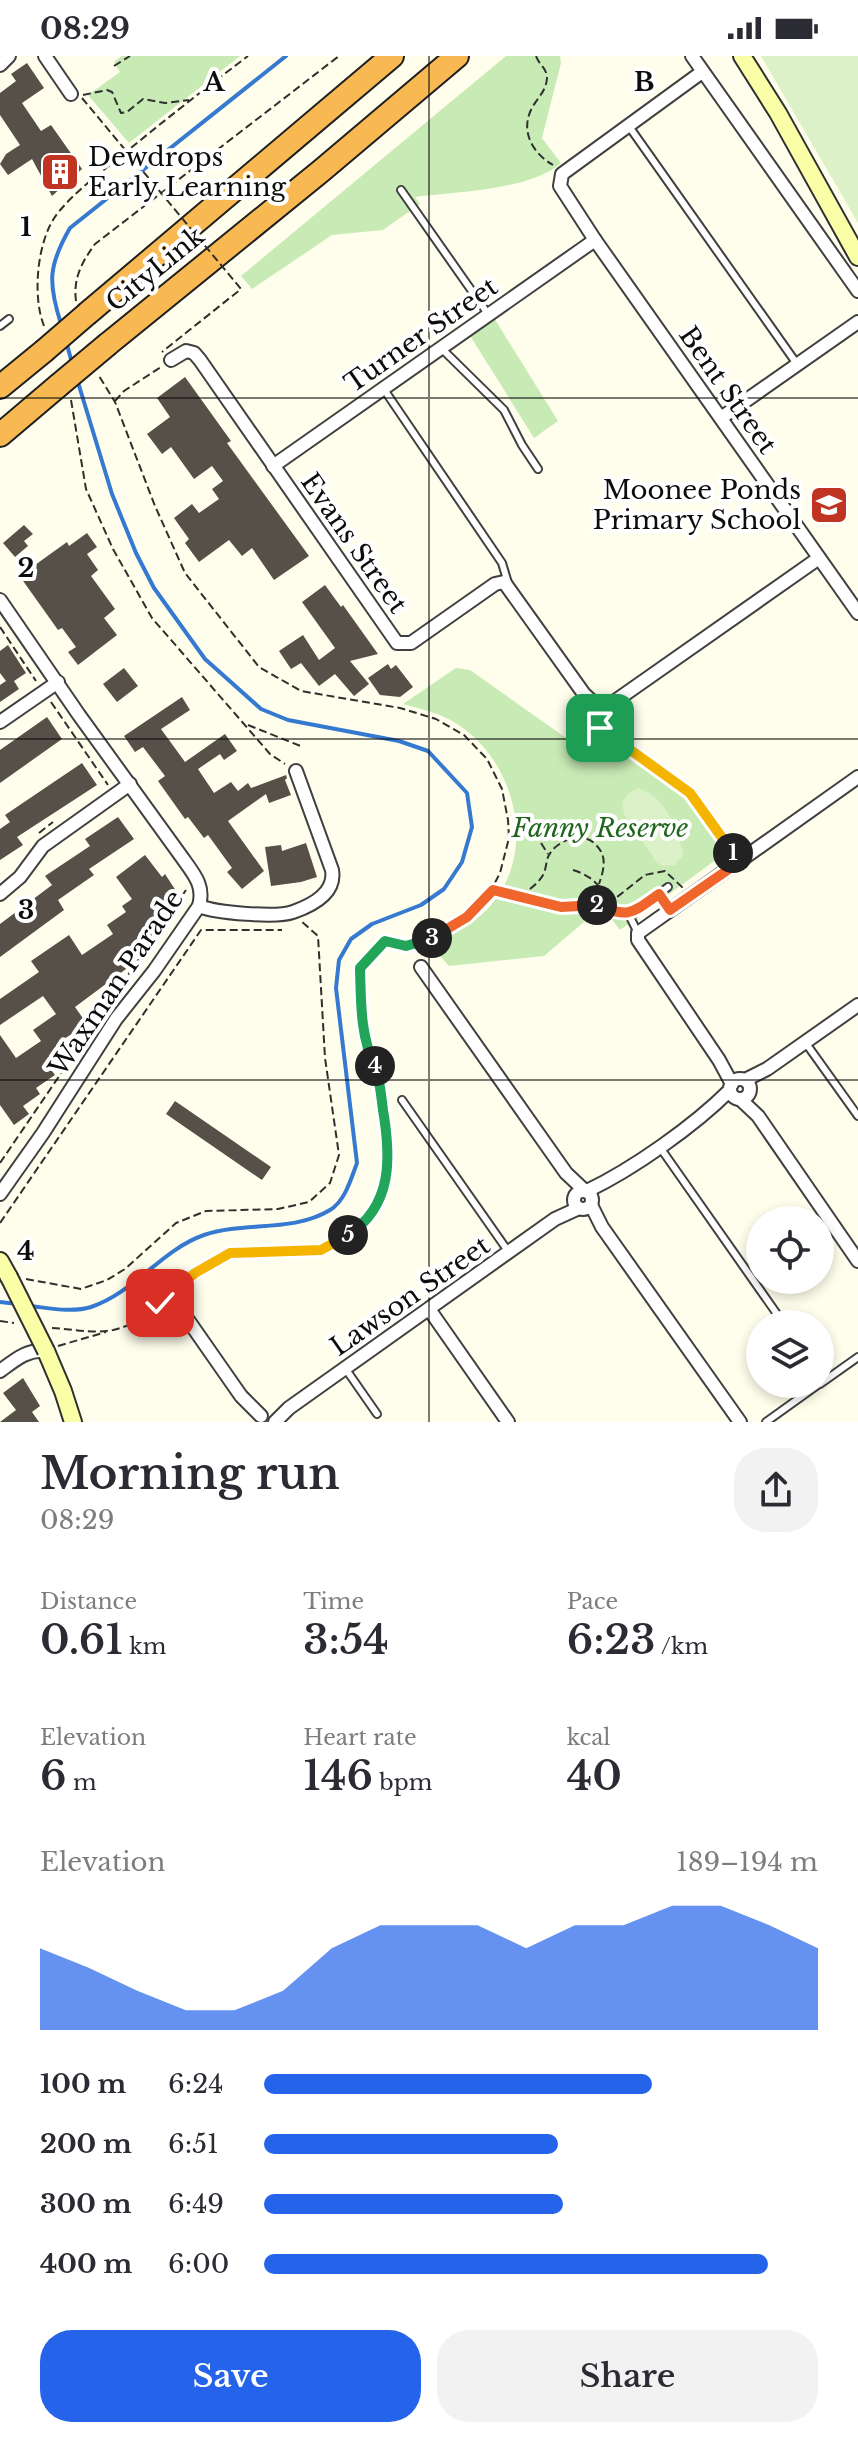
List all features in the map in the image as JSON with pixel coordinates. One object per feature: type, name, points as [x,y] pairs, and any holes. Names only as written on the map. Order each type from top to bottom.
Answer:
[{"type":"highway","name":"CityLink","points":[[0,387],[392,56]]},
{"type":"highway","name":"CityLink","points":[[0,435],[457,56]]},
{"type":"street","points":[[0,65],[9,56]]},
{"type":"street","points":[[45,56],[78,96]]},
{"type":"street","points":[[692,56],[858,291]]},
{"type":"street","points":[[742,56],[778,113],[858,257]]},
{"type":"street","points":[[562,174],[702,72]]},
{"type":"street","name":"Bent Street","points":[[562,174],[559,182],[562,191],[595,240],[858,613]]},
{"type":"street","name":"Turner Street","points":[[273,466],[595,240]]},
{"type":"street","points":[[721,418],[858,322]]},
{"type":"street","name":"Evans Street","points":[[167,356],[181,352],[194,353],[397,643],[411,643],[495,584],[508,583]]},
{"type":"street","points":[[508,583],[584,694],[597,706],[605,706],[819,558]]},
{"type":"street","name":"Waxman Parade","points":[[0,600],[197,880],[202,895],[199,906],[116,1019],[0,1194]]},
{"type":"street","points":[[0,722],[58,682]]},
{"type":"street","points":[[199,906],[225,912],[295,911],[329,892],[333,882],[332,870],[296,771]]},
{"type":"street","points":[[858,777],[641,931],[638,940],[758,1116],[850,1238],[858,1261]]},
{"type":"street","points":[[0,894],[20,877],[43,846],[130,784]]},
{"type":"street","points":[[421,967],[740,1422]]},
{"type":"street","name":"Lawson Street","points":[[263,1420],[289,1408],[858,1005]]},
{"type":"street","points":[[7,1267],[46,1351],[73,1422]]},
{"type":"street","points":[[429,1309],[508,1422]]},
{"type":"street","points":[[181,1310],[241,1396],[263,1420]]},
{"type":"street","points":[[0,1371],[28,1352],[46,1351]]},
{"type":"lane","points":[[628,125],[797,365]]},
{"type":"lane","points":[[401,190],[489,315]]},
{"type":"lane","points":[[0,326],[9,319]]},
{"type":"lane","points":[[441,348],[504,410],[538,469]]},
{"type":"lane","points":[[383,388],[502,563],[508,583]]},
{"type":"lane","points":[[641,931],[629,920],[632,914],[668,887]]},
{"type":"lane","points":[[659,894],[670,910]]},
{"type":"lane","points":[[805,1042],[858,1116]]},
{"type":"lane","points":[[402,1100],[509,1252]]},
{"type":"lane","points":[[659,1146],[774,1310]]},
{"type":"lane","points":[[834,1373],[858,1357]]},
{"type":"lane","points":[[345,1368],[377,1414]]},
{"type":"lane","points":[[766,1422],[798,1398]]},
{"type":"path","points":[[114,66],[130,56]]},
{"type":"path","points":[[39,316],[39,255],[56,215],[101,172],[248,56]]},
{"type":"path","points":[[536,56],[546,70],[547,82],[530,113],[528,134],[535,152],[562,174]]},
{"type":"path","points":[[115,402],[241,289],[78,96],[107,90],[112,92],[121,113],[143,99],[165,103],[190,100]]},
{"type":"path","points":[[46,1351],[141,1318],[195,1273],[230,1253],[321,1250],[350,1234],[367,1220],[380,1196],[388,1167],[387,1133],[378,1076],[368,1054],[363,1022],[360,968],[385,941],[411,945],[453,927],[479,907],[493,890],[506,856],[508,820],[502,789],[487,759],[464,735],[436,719],[400,708],[301,691],[259,667],[185,573],[155,506],[136,453]]},
{"type":"path","points":[[86,489],[113,549],[152,618],[270,754],[296,771]]},
{"type":"path","points":[[0,627],[37,681]]},
{"type":"path","points":[[51,702],[115,795]]},
{"type":"path","points":[[246,724],[303,747]]},
{"type":"path","points":[[598,727],[690,793],[739,862]]},
{"type":"path","points":[[32,839],[56,821]]},
{"type":"path","points":[[521,897],[543,876],[549,855],[564,841],[583,837],[598,846],[605,860],[599,884]]},
{"type":"path","points":[[541,843],[549,855]]},
{"type":"path","points":[[573,870],[599,884],[609,911]]},
{"type":"path","points":[[493,890],[561,907],[607,900],[623,894],[652,871],[665,871],[683,888]]},
{"type":"path","points":[[0,1163],[188,886],[197,880]]},
{"type":"path","points":[[592,903],[609,911],[632,914]]},
{"type":"path","points":[[7,1267],[81,1289],[107,1280],[125,1269],[176,1223],[206,1211],[278,1209],[309,1202],[330,1183],[339,1155],[325,1058],[318,936],[298,918],[295,911]]},
{"type":"path","points":[[0,1223],[201,930],[282,930]]},
{"type":"path","points":[[0,1321],[19,1324]]},
{"type":"path","points":[[49,1328],[109,1331]]},
{"type":"green space","points":[[122,56],[240,56],[129,143],[88,95],[120,72],[114,62]]},
{"type":"green space","points":[[506,56],[560,56],[561,63],[542,138],[561,163],[548,172],[512,184],[415,197],[420,204],[383,230],[332,235],[252,289],[241,276]]},
{"type":"green space","points":[[761,56],[858,56],[858,223]]},
{"type":"green space","points":[[494,318],[558,421],[534,438],[469,334]]},
{"type":"green space","name":"Fanny Reserve","points":[[456,668],[470,670],[576,745],[602,726],[633,754],[689,789],[732,848],[620,930],[611,918],[598,910],[544,956],[449,966],[431,946],[474,921],[495,900],[507,879],[514,856],[516,831],[506,783],[479,742],[447,718],[403,704]]},
{"type":"green space","points":[[638,788],[656,798],[674,825],[683,855],[675,865],[657,863],[624,814],[622,802]]},
{"type":"building","points":[[27,63],[44,88],[22,103],[41,131],[51,125],[82,169],[52,196],[32,159],[8,175],[0,164],[6,154],[20,145],[0,115],[0,93],[16,81],[11,74]]},
{"type":"building","points":[[185,377],[231,441],[227,443],[309,556],[274,580],[252,548],[242,556],[229,540],[199,562],[185,543],[189,539],[174,518],[192,504],[199,513],[219,499],[212,489],[223,481],[212,466],[194,479],[171,447],[162,454],[147,434],[170,417],[157,398]]},
{"type":"building","points":[[24,525],[33,534],[24,541],[28,546],[15,557],[3,543]]},
{"type":"building","points":[[87,533],[97,547],[87,554],[98,570],[91,576],[115,609],[104,618],[117,635],[78,665],[68,652],[76,647],[62,628],[58,630],[21,578],[67,542],[69,546]]},
{"type":"building","points":[[325,585],[378,654],[350,661],[369,684],[354,696],[335,674],[319,686],[301,663],[291,669],[279,651],[303,635],[319,660],[335,648],[302,602]]},
{"type":"building","points":[[8,645],[26,673],[14,681],[19,689],[0,702],[0,685],[6,681],[0,673],[0,651]]},
{"type":"building","points":[[388,664],[391,669],[396,665],[413,687],[400,697],[380,695],[368,678]]},
{"type":"building","points":[[124,668],[138,686],[117,702],[103,684]]},
{"type":"building","points":[[182,697],[190,710],[161,729],[185,762],[225,734],[237,751],[224,760],[220,754],[198,769],[214,793],[231,782],[238,791],[248,783],[251,788],[286,775],[287,778],[285,780],[291,795],[269,803],[266,794],[228,821],[264,871],[242,889],[227,872],[232,868],[208,835],[204,838],[188,817],[185,819],[158,781],[165,776],[143,747],[135,752],[124,736]]},
{"type":"building","points":[[47,717],[62,739],[0,783],[0,750]]},
{"type":"building","points":[[82,763],[97,785],[17,837],[23,845],[0,860],[0,829],[10,822],[5,815]]},
{"type":"building","points":[[118,817],[134,839],[89,869],[94,875],[58,900],[64,910],[0,957],[0,924],[52,885],[45,876],[90,846],[85,839]]},
{"type":"building","points":[[306,843],[317,877],[271,886],[265,847],[281,845],[282,851]]},
{"type":"building","points":[[145,855],[162,877],[165,874],[180,897],[148,941],[124,958],[130,966],[75,1007],[87,1024],[64,1039],[70,1048],[47,1064],[55,1075],[36,1088],[40,1094],[23,1106],[29,1114],[14,1125],[0,1105],[0,1035],[16,1058],[41,1041],[33,1030],[56,1014],[43,996],[0,1025],[0,999],[39,972],[31,961],[69,935],[82,955],[113,934],[107,925],[126,912],[122,906],[132,899],[116,877]]},
{"type":"building","points":[[175,1101],[271,1167],[262,1180],[166,1114]]},
{"type":"building","points":[[23,1378],[40,1406],[32,1412],[39,1422],[0,1422],[16,1410],[3,1393]]},
{"type":"waterway","points":[[61,324],[52,275],[57,253],[70,228],[286,56]]},
{"type":"waterway","points":[[66,341],[72,363]]},
{"type":"waterway","points":[[30,1306],[68,1310],[91,1307],[121,1292],[174,1250],[204,1235],[236,1228],[300,1222],[330,1210],[340,1201],[357,1163],[336,988],[339,960],[351,939],[372,924],[421,905],[444,889],[462,862],[472,827],[467,793],[428,751],[399,741],[288,720],[261,709],[205,659],[154,588],[136,553],[112,494],[77,379]]},
{"type":"waterway","points":[[0,1302],[17,1304]]},
{"type":"place","name":"Dewdrops Early Learning","points":[[60,172]]},
{"type":"place","name":"Moonee Ponds Primary School","points":[[829,505]]},
{"type":"route","points":[[160,1303],[195,1273],[230,1253],[321,1250],[350,1234],[367,1220],[385,1181],[388,1150],[378,1076],[368,1054],[363,1022],[360,968],[385,941],[406,946],[434,937],[467,917],[493,890],[561,907],[592,903],[625,914],[632,914],[659,894],[670,910],[739,862],[690,793],[600,728]]}]
